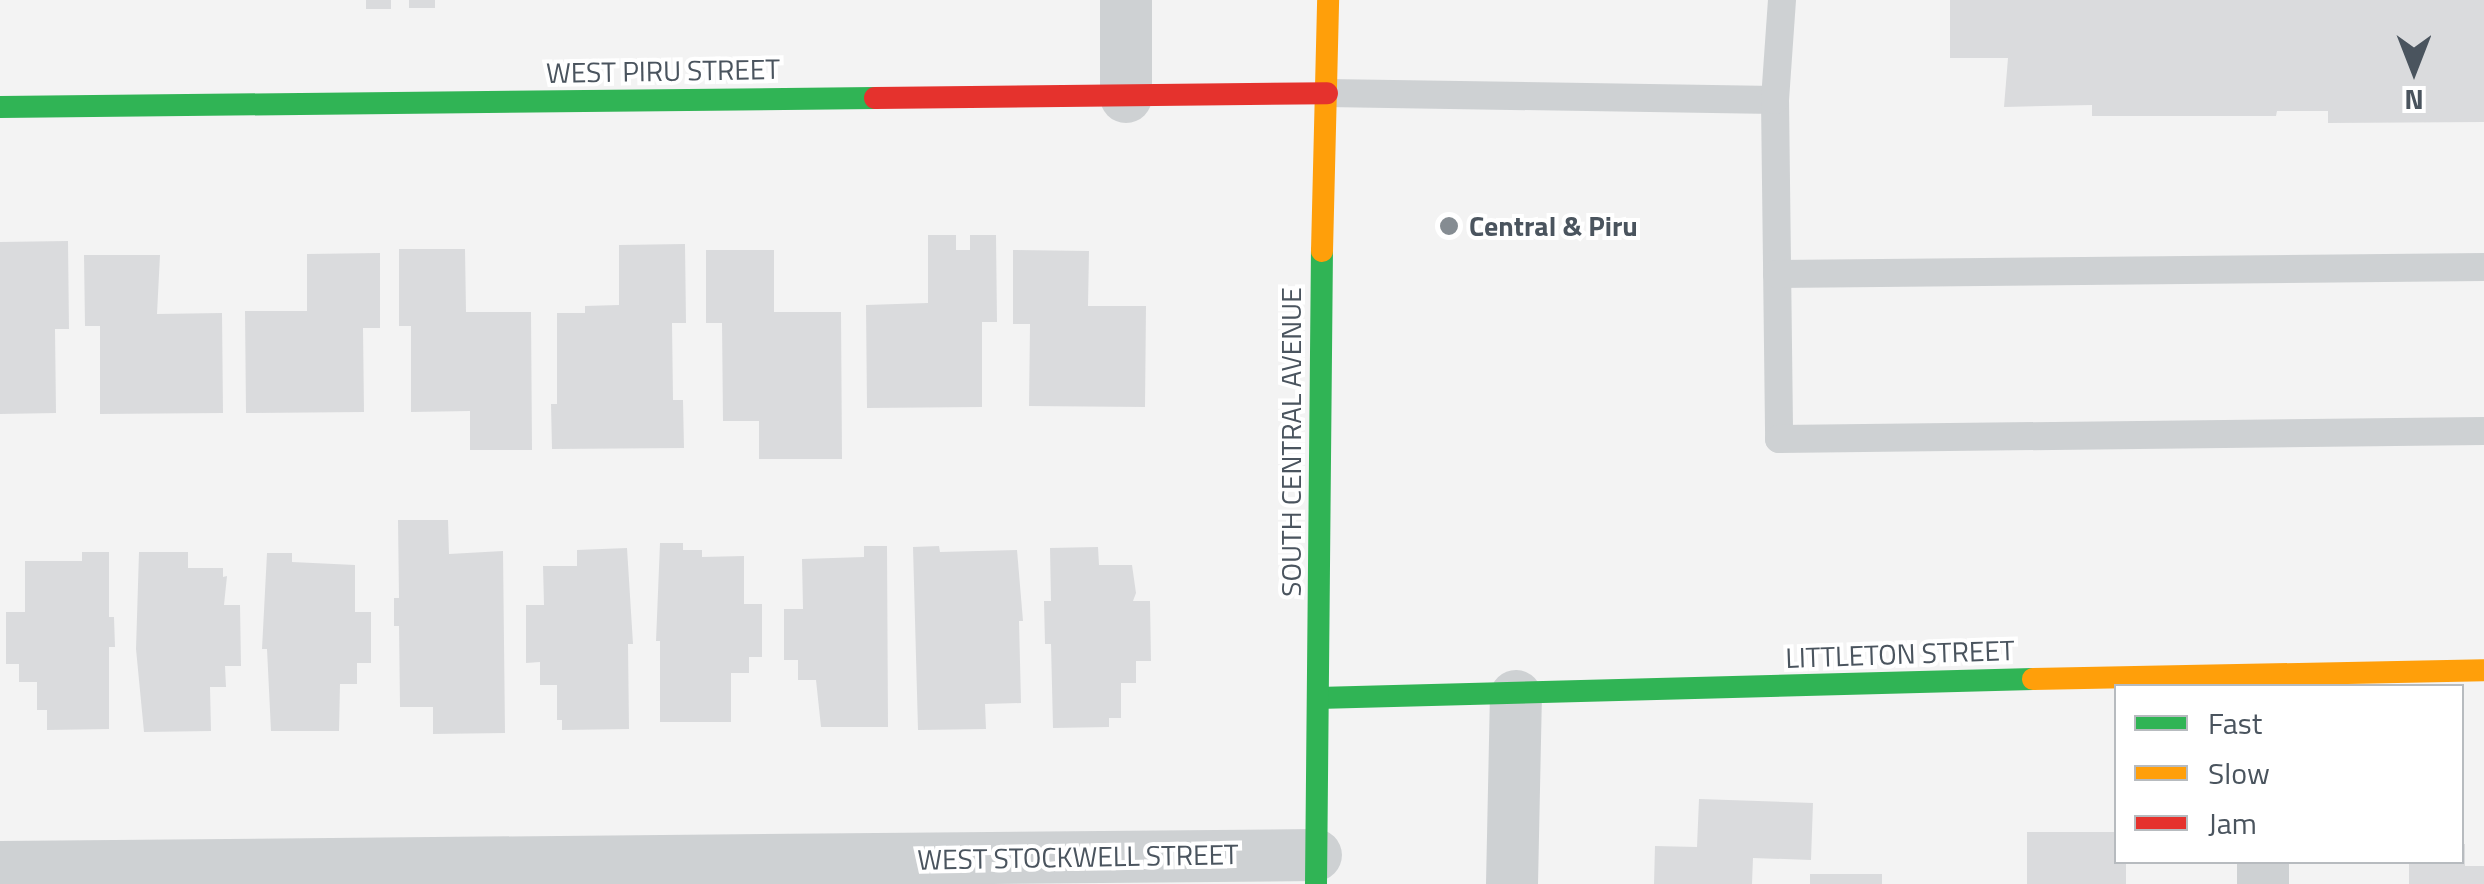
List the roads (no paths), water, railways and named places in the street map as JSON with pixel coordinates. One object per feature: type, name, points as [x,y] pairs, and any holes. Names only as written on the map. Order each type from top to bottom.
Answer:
[{"type":"street","points":[[1126,0],[1126,97]]},
{"type":"street","name":"SOUTH CENTRAL AVENUE","points":[[1316,869],[1320,342],[1328,0]]},
{"type":"street","name":"WEST PIRU STREET","points":[[0,108],[1327,94]]},
{"type":"street","name":"LITTLETON STREET","points":[[1318,698],[2262,679],[2484,670]]},
{"type":"street","points":[[1512,884],[1516,696]]},
{"type":"street","name":"WEST STOCKWELL STREET","points":[[0,867],[1316,869]]},
{"type":"lane","points":[[1782,0],[1775,100],[1780,439],[2484,430]]},
{"type":"lane","points":[[1327,94],[1775,100]]},
{"type":"lane","points":[[1777,274],[2484,267]]},
{"type":"place","name":"Central & Piru","points":[[1449,226]]}]
